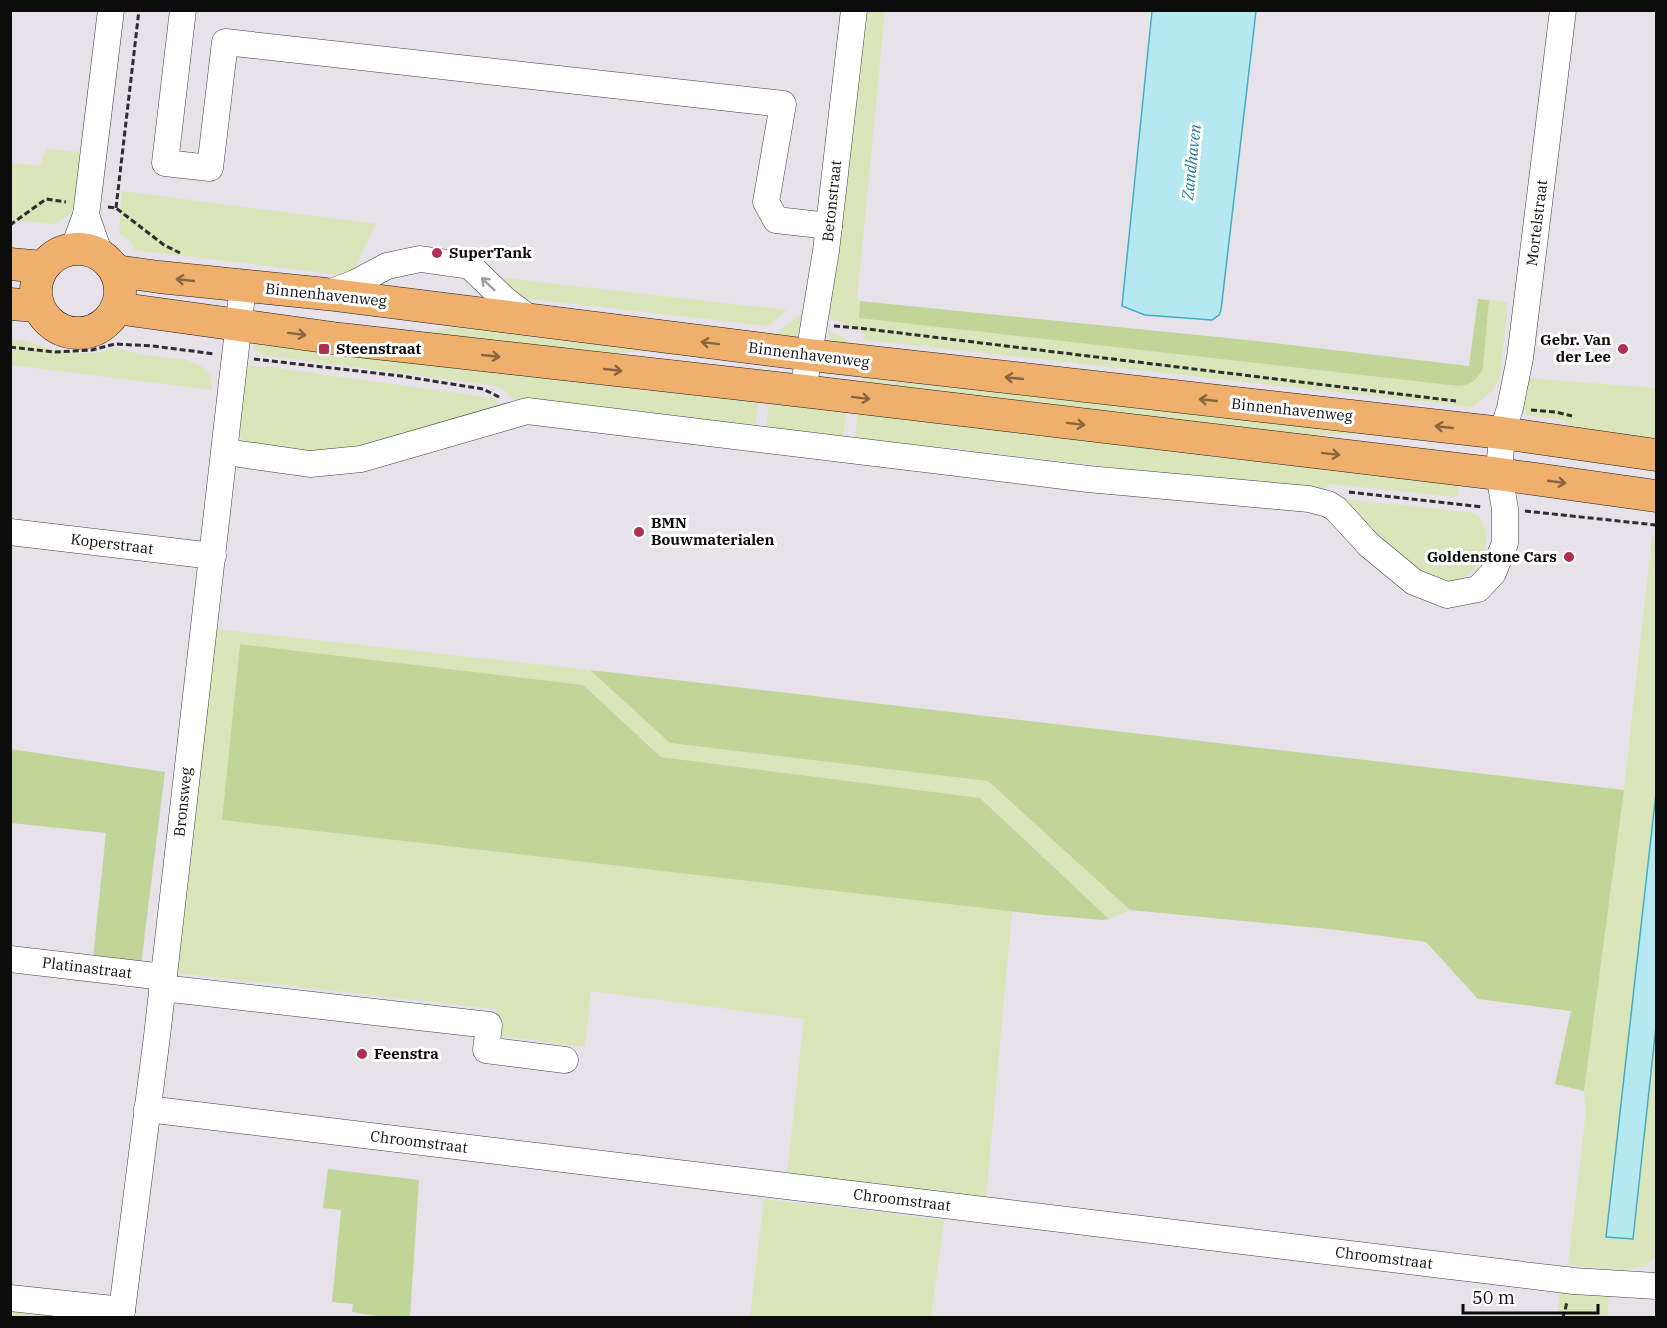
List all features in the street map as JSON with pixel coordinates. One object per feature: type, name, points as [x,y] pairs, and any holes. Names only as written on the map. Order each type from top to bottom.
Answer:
[{"type":"main road","points":[[56,255],[96,259],[119,293],[111,318],[97,329],[75,333],[59,328],[24,305],[35,293],[36,279],[43,267],[56,255]]},
{"type":"main road","name":"Binnenhavenweg","points":[[96,259],[243,286],[326,294],[810,356],[1502,433],[1656,455]]},
{"type":"main road","points":[[10,264],[43,267]]},
{"type":"main road","points":[[116,308],[155,312],[239,327],[1499,474],[1656,496]]},
{"type":"street","points":[[96,259],[87,209],[111,10]]},
{"type":"street","points":[[183,10],[165,163],[210,168],[225,42],[783,104],[766,202],[776,220],[829,226]]},
{"type":"street","name":"Betonstraat","points":[[803,391],[829,226],[854,10]]},
{"type":"street","name":"Mortelstraat","points":[[1502,433],[1510,408],[1520,358],[1563,10]]},
{"type":"street","points":[[326,294],[355,283],[387,266],[420,259],[470,266],[504,299],[533,322]]},
{"type":"street","name":"Bronsweg","points":[[122,1314],[163,983],[201,641],[226,452],[243,286]]},
{"type":"street","points":[[226,452],[310,464],[361,459],[527,411],[1089,479],[1309,499],[1336,508],[1369,545],[1414,582],[1448,595],[1478,590],[1493,573],[1505,543],[1504,509],[1499,474],[1502,433]]},
{"type":"street","name":"Koperstraat","points":[[10,531],[213,556]]},
{"type":"street","name":"Platinastraat","points":[[10,959],[163,983],[489,1025],[486,1050],[565,1060]]},
{"type":"street","name":"Chroomstraat","points":[[147,1109],[1562,1279],[1656,1286]]},
{"type":"street","points":[[10,1298],[122,1314]]},
{"type":"path","points":[[116,208],[139,10]]},
{"type":"path","points":[[10,225],[46,200],[87,209],[116,208],[164,245]]},
{"type":"path","points":[[10,347],[55,352],[92,350],[115,344],[153,346],[401,376],[483,389],[527,411]]},
{"type":"shaded area","points":[[10,11],[1151,11],[1122,306],[1244,11],[1656,11],[1656,1317],[11,1317]]},
{"type":"green space","points":[[861,10],[885,11],[857,300],[860,301],[859,318],[1289,366],[1483,368],[1489,300],[1508,302],[1499,380],[1492,391],[1472,407],[866,340],[862,332],[827,316]]},
{"type":"green space","points":[[47,149],[81,152],[74,212],[55,224],[11,220],[11,163],[41,166]]},
{"type":"green space","points":[[122,191],[376,224],[351,276],[134,250],[132,242],[119,234]]},
{"type":"green space","points":[[494,277],[787,310],[768,326],[513,297]]},
{"type":"green space","points":[[1478,299],[1489,300],[1483,368],[1474,381],[1459,386],[859,318],[860,301],[1257,341],[1469,366]]},
{"type":"green space","points":[[807,310],[798,334],[789,341],[776,342],[778,331]]},
{"type":"green space","points":[[454,327],[647,351],[565,356],[411,335]]},
{"type":"green space","points":[[828,330],[851,342],[853,352],[831,349]]},
{"type":"green space","points":[[11,339],[77,353],[98,353],[115,348],[144,355],[187,360],[201,366],[211,376],[212,390],[11,365]]},
{"type":"green space","points":[[253,344],[758,401],[755,428],[516,401],[502,388],[491,385],[263,355],[255,350]]},
{"type":"green space","points":[[249,366],[494,398],[500,407],[340,451],[305,453],[265,450],[242,440],[239,434],[245,368]]},
{"type":"green space","points":[[863,378],[1369,433],[1257,438],[861,393]]},
{"type":"green space","points":[[1524,378],[1656,388],[1656,445],[1566,434],[1565,420],[1526,415],[1521,395]]},
{"type":"green space","points":[[769,402],[846,411],[843,438],[766,429]]},
{"type":"green space","points":[[858,412],[1460,481],[1457,497],[1330,484],[1320,492],[952,448],[855,440]]},
{"type":"green space","points":[[1342,499],[1475,514],[1484,525],[1486,544],[1484,553],[1475,568],[1461,579],[1444,581],[1419,575],[1336,502]]},
{"type":"green space","points":[[1652,536],[1656,537],[1656,793],[1607,1237],[1633,1238],[1656,1026],[1656,1256],[1644,1266],[1625,1270],[1568,1265],[1586,1112],[1584,1091],[1624,790]]},
{"type":"green space","points":[[215,629],[590,670],[670,743],[988,781],[1130,910],[1109,919],[980,798],[661,757],[583,685],[240,644],[222,820],[1012,911],[986,1198],[787,1175],[804,1019],[591,991],[585,1047],[495,1035],[496,1009],[177,973]]},
{"type":"green space","points":[[240,644],[583,685],[661,757],[980,798],[1109,919],[1044,915],[222,820]]},
{"type":"green space","points":[[590,670],[1624,790],[1584,1091],[1555,1084],[1571,1011],[1478,999],[1426,942],[1338,930],[1130,910],[988,781],[670,743]]},
{"type":"green space","points":[[10,749],[165,772],[141,965],[93,958],[106,833],[11,823]]},
{"type":"green space","points":[[328,1169],[419,1180],[410,1317],[382,1317],[352,1312],[353,1304],[332,1302],[341,1210],[323,1208]]},
{"type":"green space","points":[[764,1199],[944,1220],[931,1317],[750,1317]]},
{"type":"green space","points":[[1560,1290],[1609,1295],[1607,1317],[1557,1318]]},
{"type":"green space","points":[[11,1306],[85,1318],[11,1318]]},
{"type":"water","name":"Zandhaven","points":[[1152,11],[1256,11],[1221,310],[1219,315],[1212,320],[1145,315],[1122,306]]},
{"type":"water","points":[[1656,793],[1656,1026],[1633,1239],[1606,1237]]},
{"type":"place","name":"SuperTank","points":[[437,253]]},
{"type":"place","name":"Steenstraat","points":[[324,349]]},
{"type":"place","name":"Gebr. Van der Lee","points":[[1623,349]]},
{"type":"place","name":"BMN Bouwmaterialen","points":[[639,532]]},
{"type":"place","name":"Goldenstone Cars","points":[[1569,557]]},
{"type":"place","name":"Feenstra","points":[[362,1054]]}]
